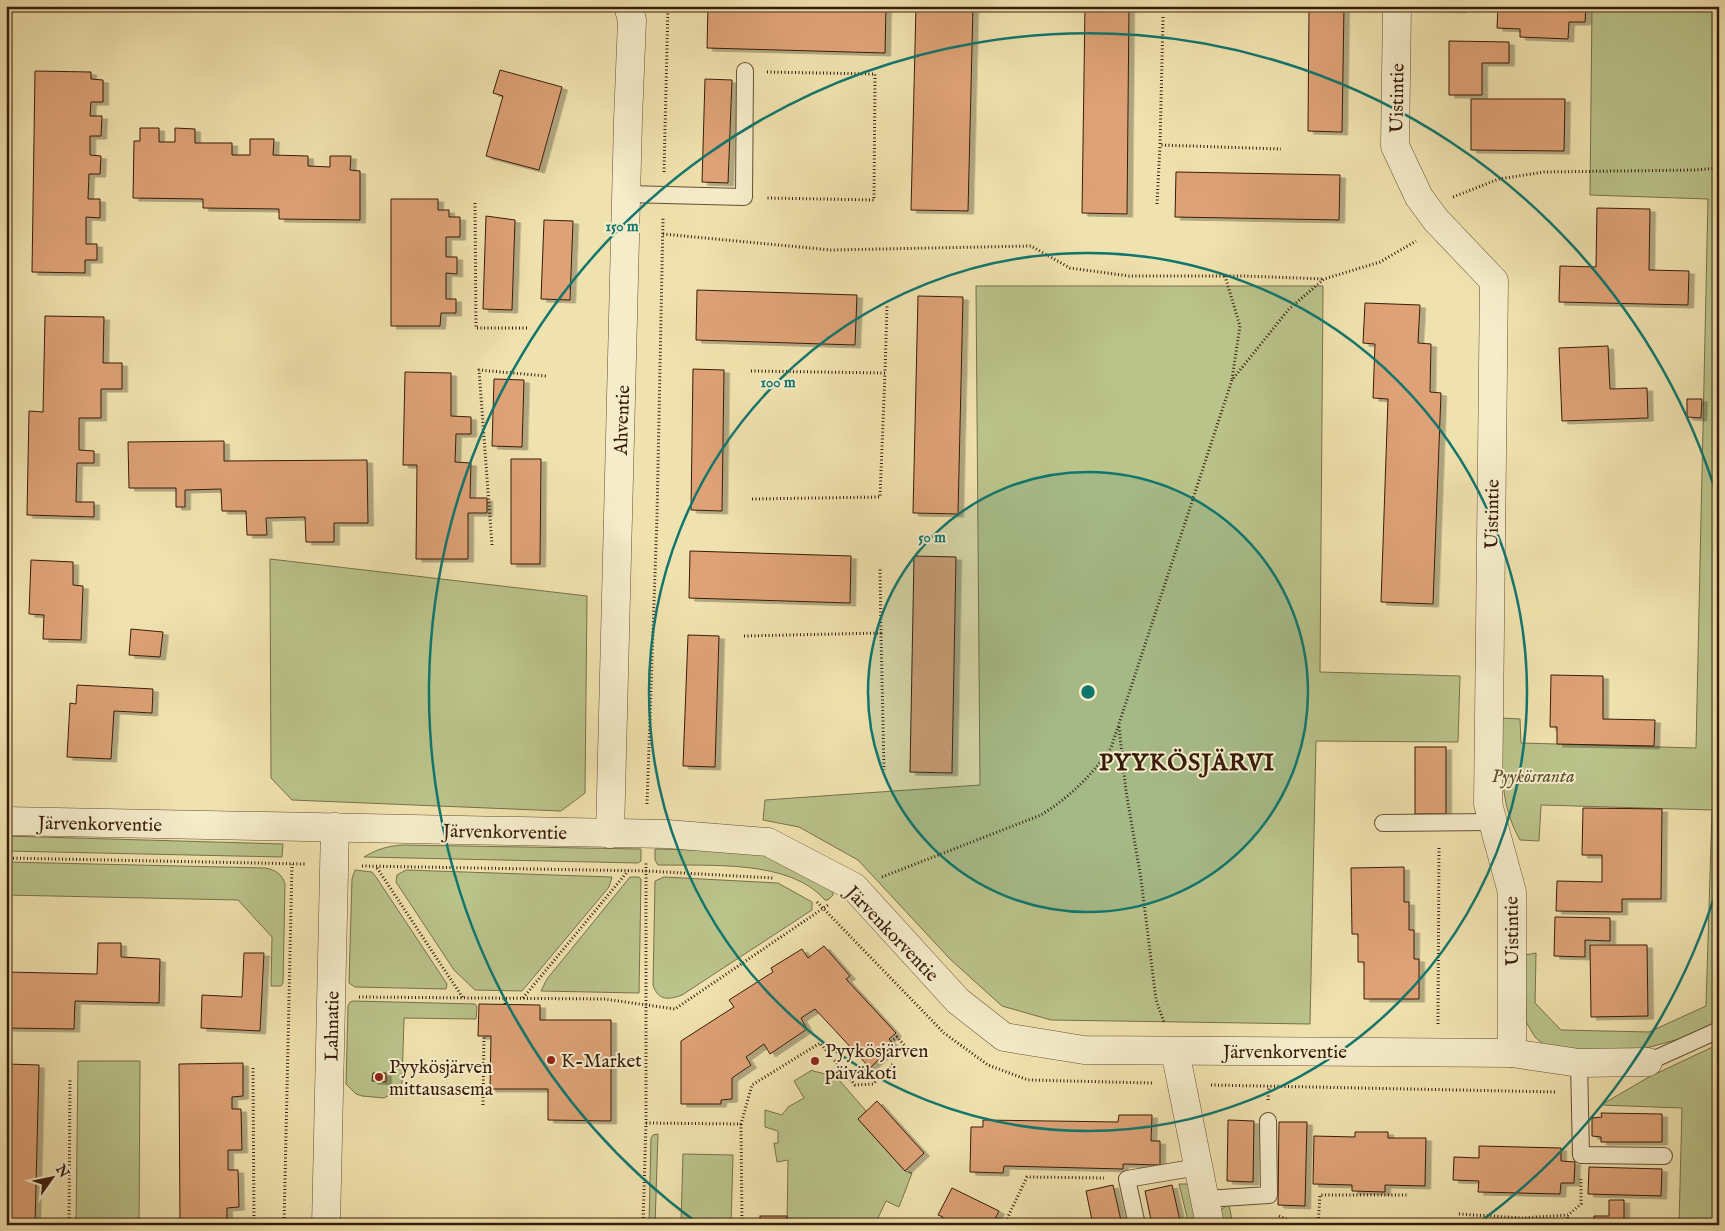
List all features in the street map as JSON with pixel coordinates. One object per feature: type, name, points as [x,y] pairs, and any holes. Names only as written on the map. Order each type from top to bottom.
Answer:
[{"type":"street","name":"Ahventie","points":[[610,834],[632,20],[628,6]]},
{"type":"street","name":"Uistintie","points":[[1397,6],[1395,146],[1419,197],[1436,220],[1494,281],[1488,804],[1512,892],[1512,1053]]},
{"type":"street","name":"Järvenkorventie","points":[[6,821],[646,834],[768,842],[854,887],[958,1001],[1004,1037],[1084,1050],[1512,1053],[1579,1063],[1648,1062]]},
{"type":"street","name":"Lahnatie","points":[[326,1225],[335,827]]},
{"type":"street","points":[[1175,1050],[1208,1212]]},
{"type":"lane","points":[[627,194],[744,197],[745,71]]},
{"type":"lane","points":[[1383,823],[1492,822]]},
{"type":"lane","points":[[1648,1062],[1719,1030]]},
{"type":"lane","points":[[1579,1063],[1581,1155],[1664,1156]]},
{"type":"lane","points":[[1208,1212],[1269,1195],[1268,1121]]},
{"type":"lane","points":[[1137,1225],[1127,1179],[1198,1167]]},
{"type":"path","points":[[643,1225],[646,1123],[646,834],[657,517],[668,6]]},
{"type":"path","points":[[1157,204],[1164,18]]},
{"type":"path","points":[[744,197],[874,200],[875,74],[745,71]]},
{"type":"path","points":[[1160,145],[1281,149]]},
{"type":"path","points":[[662,234],[831,250],[1031,246],[1070,268],[1129,276],[1324,279],[1380,262],[1418,240],[1436,220],[1447,199],[1499,179],[1544,172],[1719,168]]},
{"type":"path","points":[[476,203],[476,328],[527,328]]},
{"type":"path","points":[[331,997],[604,999],[675,1009],[854,887],[1041,816],[1062,802],[1098,767],[1111,748],[1232,380],[1240,326],[1225,276]]},
{"type":"path","points":[[1232,380],[1289,309],[1324,279]]},
{"type":"path","points":[[752,499],[880,498],[887,306]]},
{"type":"path","points":[[492,545],[479,370],[546,376]]},
{"type":"path","points":[[751,371],[886,373]]},
{"type":"path","points":[[880,569],[884,770]]},
{"type":"path","points":[[744,636],[880,634]]},
{"type":"path","points":[[1119,725],[1126,791],[1141,879],[1156,1000],[1175,1050]]},
{"type":"path","points":[[1438,1052],[1439,822]]},
{"type":"path","points":[[6,858],[646,871],[779,878]]},
{"type":"path","points":[[284,1225],[292,864]]},
{"type":"path","points":[[377,867],[463,998]]},
{"type":"path","points":[[523,998],[628,871]]},
{"type":"path","points":[[814,899],[944,1033],[988,1065],[1028,1080],[1580,1093]]},
{"type":"path","points":[[505,998],[505,1004]]},
{"type":"path","points":[[484,1036],[484,1105]]},
{"type":"path","points":[[891,1042],[897,1037],[908,1049]]},
{"type":"path","points":[[742,1225],[741,1124],[752,1085],[820,1042],[855,1085],[873,1084],[893,1064]]},
{"type":"path","points":[[253,1068],[254,1225]]},
{"type":"path","points":[[69,1225],[70,1080]]},
{"type":"path","points":[[646,1123],[741,1124]]},
{"type":"path","points":[[1458,1214],[1522,1218],[1568,1215],[1581,1204],[1581,1155]]},
{"type":"path","points":[[1004,1225],[1027,1177],[1127,1179]]},
{"type":"path","points":[[1318,1225],[1320,1195],[1408,1195]]},
{"type":"path","points":[[1568,1215],[1568,1225]]},
{"type":"path","points":[[1521,1225],[1522,1218]]},
{"type":"green space","name":"Pyykösranta","points":[[1592,6],[1719,6],[1719,1021],[1679,1039],[1639,1050],[1559,1050],[1548,1048],[1535,1037],[1526,1022],[1525,955],[1536,953],[1535,1003],[1561,1030],[1649,1032],[1706,1006],[1712,810],[1541,805],[1539,841],[1520,840],[1508,811],[1502,766],[1502,718],[1520,719],[1521,743],[1696,748],[1708,199],[1590,195]]},
{"type":"green space","points":[[976,286],[1323,286],[1320,672],[1460,676],[1458,742],[1316,741],[1310,1024],[1051,1020],[1002,1006],[950,959],[858,860],[799,827],[763,820],[765,800],[980,785]]},
{"type":"green space","points":[[270,559],[587,596],[585,793],[561,811],[292,800],[271,778]]},
{"type":"green space","points":[[6,836],[283,844],[282,857],[6,851]]},
{"type":"green space","points":[[403,845],[641,849],[641,861],[638,863],[364,857],[383,848]]},
{"type":"green space","points":[[655,849],[742,851],[769,855],[833,892],[833,895],[828,900],[825,900],[810,887],[791,877],[770,871],[724,866],[658,865],[655,860]]},
{"type":"green space","points":[[6,862],[265,868],[272,870],[280,875],[285,884],[283,983],[281,986],[271,986],[272,937],[238,900],[6,895]]},
{"type":"green space","points":[[355,870],[372,872],[376,877],[447,984],[446,989],[355,987],[349,983],[352,879]]},
{"type":"green space","points":[[406,870],[612,877],[609,887],[522,991],[475,990],[454,970],[396,882],[397,875]]},
{"type":"green space","points":[[630,877],[639,877],[641,879],[639,993],[541,991],[547,979]]},
{"type":"green space","points":[[664,877],[778,883],[812,902],[812,910],[682,995],[664,998],[658,994],[653,985],[655,881]]},
{"type":"green space","points":[[353,1001],[475,1004],[477,1007],[476,1019],[404,1018],[402,1083],[397,1091],[384,1098],[362,1096],[356,1094],[346,1084],[348,1006]]},
{"type":"green space","points":[[1719,1044],[1719,1225],[1679,1225],[1682,1108],[1601,1105],[1649,1077]]},
{"type":"green space","points":[[78,1061],[140,1061],[139,1225],[76,1225]]},
{"type":"green space","points":[[812,1070],[830,1075],[833,1073],[866,1111],[858,1119],[905,1171],[912,1173],[899,1207],[886,1201],[877,1220],[858,1225],[787,1225],[788,1160],[777,1162],[774,1143],[778,1143],[778,1131],[765,1127],[765,1110],[782,1115],[788,1107],[804,1098],[794,1081]]},
{"type":"green space","points":[[658,1134],[655,1225],[649,1225],[651,1138],[653,1135]]},
{"type":"green space","points":[[683,1154],[733,1155],[731,1225],[681,1225]]},
{"type":"green space","points":[[1179,1184],[1188,1184],[1200,1225],[1189,1225]]},
{"type":"green space","points":[[1229,1205],[1233,1225],[1222,1225],[1219,1214],[1223,1208]]},
{"type":"building","points":[[708,6],[886,6],[885,53],[707,48]]},
{"type":"building","points":[[916,6],[973,6],[968,211],[911,210]]},
{"type":"building","points":[[1085,6],[1129,6],[1127,214],[1082,213]]},
{"type":"building","points":[[1437,6],[1460,6],[1460,10],[1437,9]]},
{"type":"building","points":[[1498,6],[1586,6],[1585,22],[1569,22],[1568,39],[1520,37],[1520,29],[1497,28]]},
{"type":"building","points":[[1309,7],[1344,7],[1342,132],[1308,131]]},
{"type":"building","points":[[1449,41],[1509,42],[1509,63],[1482,63],[1482,95],[1449,95]]},
{"type":"building","points":[[500,70],[562,87],[539,170],[486,156],[503,96],[493,93]]},
{"type":"building","points":[[35,71],[91,72],[91,79],[103,80],[103,102],[91,102],[90,116],[102,116],[101,136],[90,136],[90,155],[101,156],[100,174],[89,174],[88,199],[100,199],[100,218],[86,217],[86,244],[97,244],[97,260],[85,260],[85,273],[32,272]]},
{"type":"building","points":[[705,79],[732,80],[728,183],[702,182]]},
{"type":"building","points":[[1471,99],[1565,99],[1564,151],[1471,150]]},
{"type":"building","points":[[140,128],[159,128],[159,142],[175,142],[175,128],[195,129],[195,143],[232,143],[232,155],[250,155],[250,139],[274,139],[273,155],[308,156],[308,166],[330,167],[330,156],[351,156],[350,170],[360,171],[360,220],[279,219],[279,209],[203,208],[203,199],[133,198],[134,141],[140,141]]},
{"type":"building","points":[[1176,172],[1340,175],[1339,220],[1175,217]]},
{"type":"building","points":[[391,199],[438,199],[438,210],[449,210],[449,217],[460,217],[460,237],[446,237],[446,257],[457,257],[457,274],[446,273],[446,299],[456,299],[456,313],[441,313],[440,326],[391,326]]},
{"type":"building","points":[[1597,208],[1650,209],[1649,270],[1689,271],[1688,305],[1559,302],[1560,266],[1596,267]]},
{"type":"building","points":[[486,216],[515,220],[512,310],[483,309]]},
{"type":"building","points":[[544,220],[573,221],[570,300],[541,299]]},
{"type":"building","points":[[697,290],[857,295],[855,345],[696,340]]},
{"type":"building","points":[[918,296],[963,297],[958,514],[913,513]]},
{"type":"building","points":[[1365,303],[1420,305],[1418,343],[1431,344],[1430,392],[1441,393],[1433,604],[1381,602],[1388,399],[1373,398],[1375,344],[1363,343]]},
{"type":"building","points":[[45,316],[104,317],[103,363],[122,363],[122,389],[101,389],[101,418],[79,418],[79,450],[94,451],[94,463],[77,463],[76,502],[94,502],[94,517],[27,515],[29,411],[43,412]]},
{"type":"building","points":[[1608,346],[1610,389],[1647,388],[1648,418],[1562,421],[1559,348]]},
{"type":"building","points":[[693,369],[724,370],[722,511],[691,510]]},
{"type":"building","points":[[405,372],[451,373],[451,416],[471,417],[471,434],[456,434],[455,462],[471,463],[470,498],[487,498],[487,513],[468,513],[468,559],[416,559],[417,465],[403,465]]},
{"type":"building","points":[[494,379],[524,380],[522,447],[492,446]]},
{"type":"building","points":[[1687,399],[1702,399],[1701,418],[1687,417]]},
{"type":"building","points":[[224,441],[224,461],[367,460],[368,523],[334,523],[334,542],[306,542],[305,517],[266,518],[267,535],[247,535],[246,511],[222,511],[221,489],[185,490],[185,507],[176,507],[176,488],[129,488],[128,442]]},
{"type":"building","points":[[511,459],[541,459],[540,564],[511,564]]},
{"type":"building","points":[[690,551],[851,556],[850,603],[689,598]]},
{"type":"building","points":[[914,556],[956,557],[952,773],[910,772]]},
{"type":"building","points":[[31,560],[73,562],[73,585],[83,586],[81,640],[43,639],[44,615],[29,614]]},
{"type":"building","points":[[131,629],[163,632],[160,657],[129,655]]},
{"type":"building","points":[[688,635],[719,636],[715,767],[683,766]]},
{"type":"building","points":[[1551,675],[1603,676],[1603,719],[1655,720],[1654,746],[1557,744],[1557,727],[1550,727]]},
{"type":"building","points":[[77,685],[153,689],[152,713],[114,711],[111,759],[67,757],[70,703],[76,704]]},
{"type":"building","points":[[1415,747],[1446,747],[1446,814],[1415,814]]},
{"type":"building","points":[[1583,808],[1662,809],[1661,899],[1622,899],[1622,912],[1556,911],[1557,881],[1602,882],[1602,855],[1582,855]]},
{"type":"building","points":[[1404,867],[1404,902],[1409,902],[1409,930],[1414,930],[1414,959],[1419,959],[1419,999],[1364,999],[1364,962],[1358,962],[1358,934],[1352,934],[1351,868]]},
{"type":"building","points":[[1555,917],[1610,918],[1610,941],[1585,940],[1585,957],[1554,956]]},
{"type":"building","points":[[98,943],[121,943],[121,957],[160,959],[159,1003],[75,1001],[74,1029],[6,1028],[6,972],[97,974]]},
{"type":"building","points":[[1590,945],[1647,945],[1648,1016],[1591,1017]]},
{"type":"building","points":[[824,946],[850,976],[846,979],[896,1033],[889,1039],[894,1045],[870,1068],[815,1009],[801,1018],[807,1029],[770,1054],[764,1044],[746,1057],[751,1065],[732,1078],[732,1099],[721,1100],[721,1104],[681,1104],[681,1041],[734,1007],[729,1000],[773,972],[771,968],[802,949],[808,958]]},
{"type":"building","points":[[244,953],[264,953],[260,1031],[201,1028],[202,995],[242,997]]},
{"type":"building","name":"K-Market","points":[[479,1004],[540,1005],[540,1020],[611,1020],[611,1121],[548,1120],[548,1089],[490,1089],[491,1036],[478,1036]]},
{"type":"building","points":[[243,1063],[243,1096],[232,1097],[232,1109],[241,1109],[242,1150],[228,1150],[228,1170],[238,1170],[239,1207],[227,1208],[227,1225],[180,1225],[179,1064]]},
{"type":"building","points":[[6,1064],[39,1065],[35,1225],[6,1225]]},
{"type":"building","name":"Pyykösjärven mittausasema","points":[[373,1073],[386,1073],[386,1082],[372,1081]]},
{"type":"building","points":[[877,1101],[924,1153],[905,1171],[858,1119]]},
{"type":"building","points":[[1601,1113],[1662,1114],[1662,1142],[1601,1142],[1601,1137],[1592,1136],[1592,1118],[1602,1117]]},
{"type":"building","points":[[1119,1115],[1152,1115],[1151,1141],[1160,1141],[1160,1165],[1123,1164],[1123,1169],[1004,1166],[1003,1173],[970,1172],[971,1127],[983,1127],[983,1120],[1118,1122]]},
{"type":"building","points":[[1228,1120],[1254,1121],[1253,1182],[1227,1181]]},
{"type":"building","points":[[1279,1122],[1307,1122],[1305,1206],[1278,1205]]},
{"type":"building","points":[[1355,1132],[1388,1132],[1388,1138],[1426,1138],[1425,1186],[1385,1185],[1385,1192],[1352,1191],[1352,1185],[1313,1184],[1314,1136],[1355,1137]]},
{"type":"building","points":[[1479,1146],[1561,1148],[1561,1161],[1575,1162],[1574,1183],[1561,1183],[1560,1194],[1478,1192],[1479,1181],[1453,1180],[1454,1157],[1479,1158]]},
{"type":"building","points":[[1589,1167],[1662,1169],[1661,1196],[1588,1194]]},
{"type":"building","points":[[1113,1185],[1122,1225],[1093,1225],[1086,1191]]},
{"type":"building","points":[[1172,1185],[1181,1225],[1152,1225],[1145,1191]]},
{"type":"building","points":[[952,1188],[999,1211],[992,1225],[939,1225],[943,1217],[938,1215]]},
{"type":"building","points":[[1609,1200],[1624,1200],[1624,1223],[1640,1223],[1640,1225],[1594,1225],[1594,1216],[1609,1216]]},
{"type":"building","points":[[760,1216],[787,1216],[787,1225],[760,1225]]},
{"type":"building","points":[[561,1222],[596,1222],[596,1225],[561,1225]]},
{"type":"place","name":"K-Market","points":[[551,1060]]},
{"type":"place","name":"Pyykösjärven päiväkoti","points":[[815,1061]]},
{"type":"place","name":"Pyykösjärven mittausasema","points":[[379,1077]]},
{"type":"district","name":"PYYKÖSJÄRVI","points":[[1187,762]]}]
